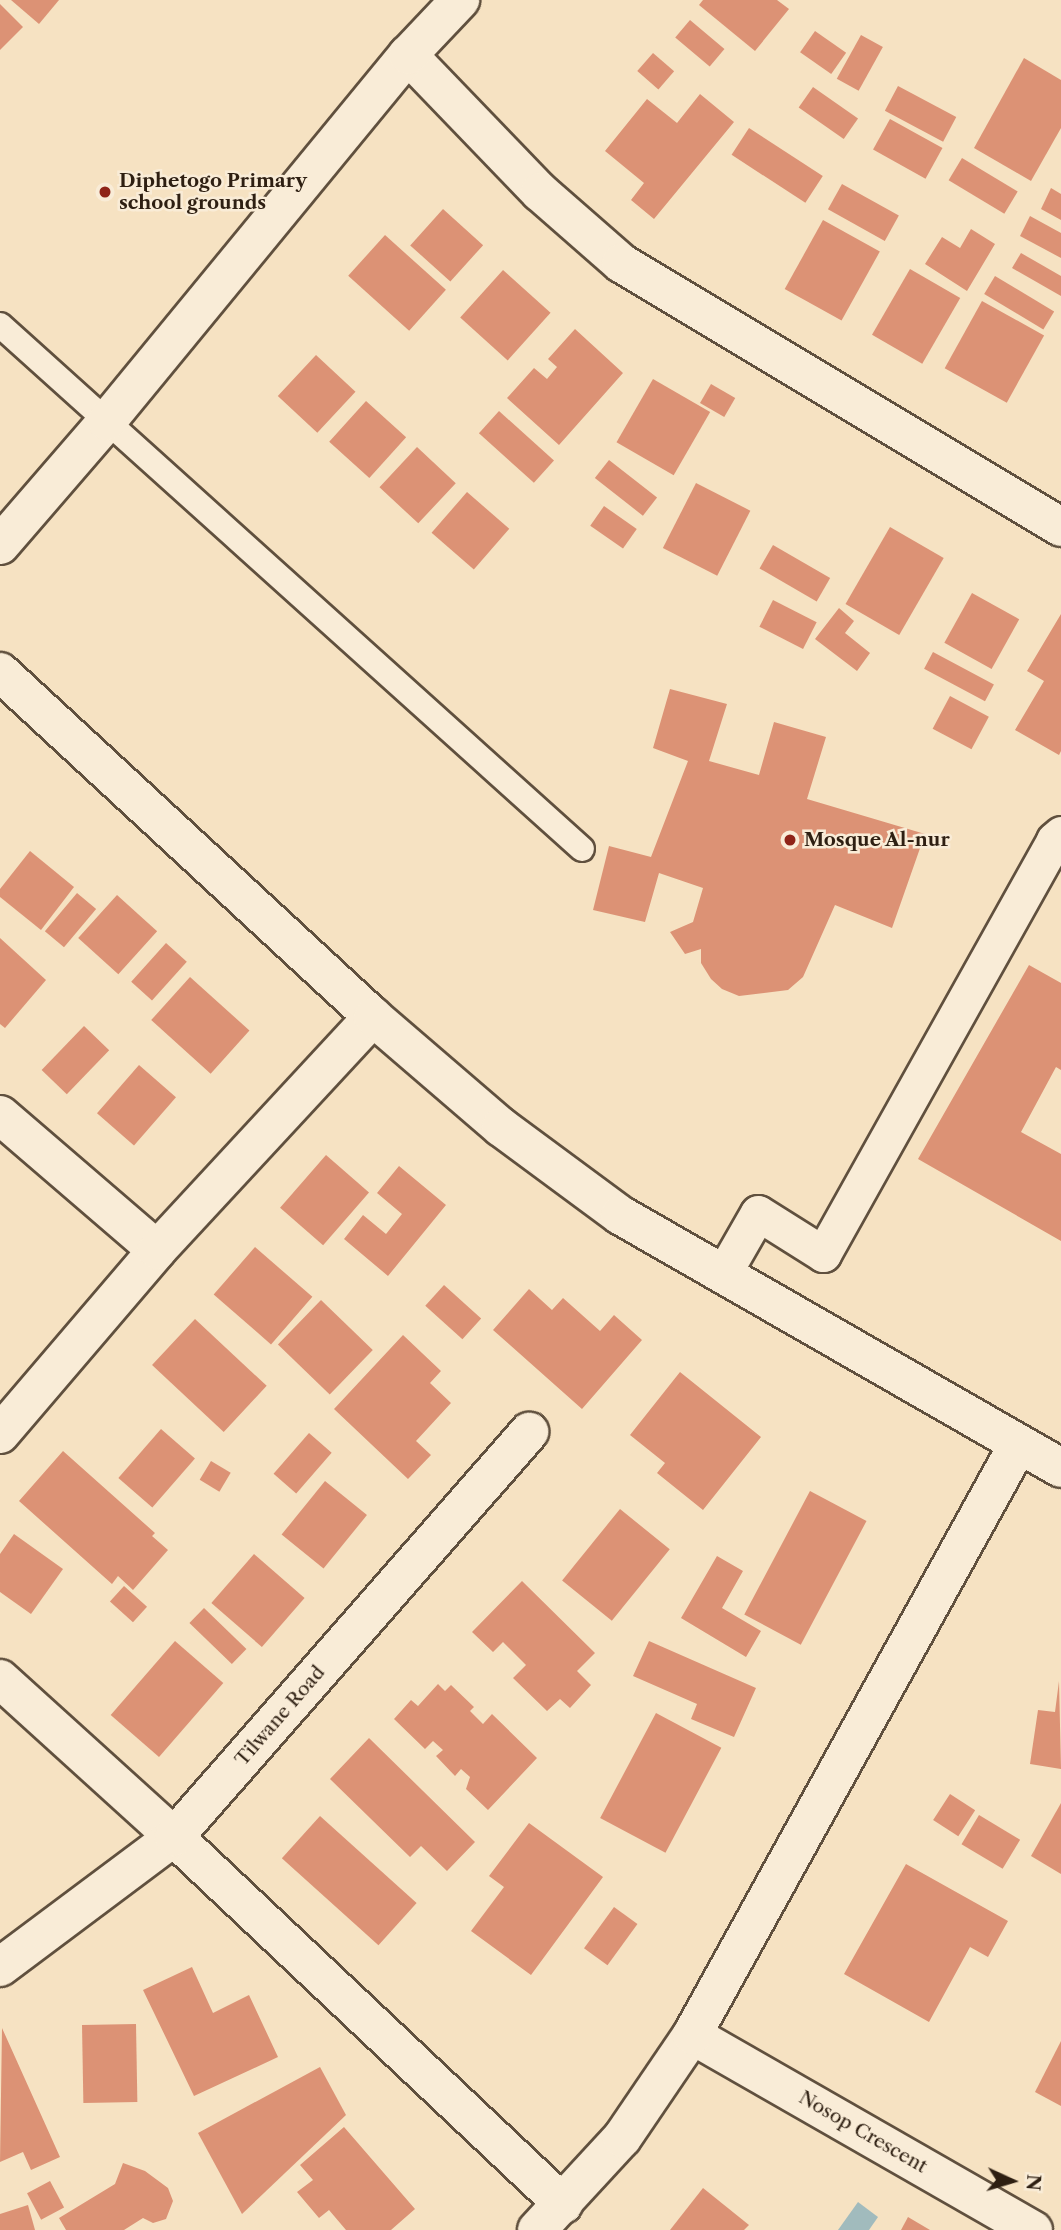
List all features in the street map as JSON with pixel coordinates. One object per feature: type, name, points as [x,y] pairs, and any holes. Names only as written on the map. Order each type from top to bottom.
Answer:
[{"type":"street","points":[[0,545],[107,421],[408,55],[460,0]]},
{"type":"street","points":[[408,55],[540,192],[621,263],[1061,527]]},
{"type":"street","points":[[0,672],[373,1017],[501,1127],[620,1215],[1061,1468]]},
{"type":"street","points":[[723,1274],[758,1213],[823,1254],[1054,840],[1061,834]]},
{"type":"street","points":[[0,1434],[157,1250],[373,1017]]},
{"type":"street","points":[[0,1115],[157,1250]]},
{"type":"street","name":"Tilwane Road","points":[[0,1967],[174,1837],[529,1432]]},
{"type":"street","points":[[0,1679],[174,1837],[550,2217],[622,2138],[692,2035],[1018,1445]]},
{"type":"street","name":"Nosop Crescent","points":[[692,2035],[1034,2230]]},
{"type":"lane","points":[[0,325],[583,849]]},
{"type":"water","points":[[858,2202],[878,2217],[869,2230],[838,2230]]},
{"type":"building","points":[[11,0],[59,0],[39,24]]},
{"type":"building","points":[[703,0],[777,0],[789,9],[755,51],[699,5]]},
{"type":"building","points":[[0,4],[23,27],[0,50]]},
{"type":"building","points":[[690,20],[724,49],[710,67],[675,38]]},
{"type":"building","points":[[815,31],[846,53],[831,74],[800,52]]},
{"type":"building","points":[[861,35],[883,47],[859,91],[837,79]]},
{"type":"building","points":[[653,53],[674,71],[658,89],[637,71]]},
{"type":"building","points":[[1024,58],[1061,80],[1061,128],[1031,181],[974,148]]},
{"type":"building","points":[[898,86],[956,117],[943,142],[885,111]]},
{"type":"building","points":[[813,87],[858,119],[844,139],[799,107]]},
{"type":"building","points":[[700,94],[734,122],[654,219],[631,200],[644,183],[605,151],[647,99],[677,123]]},
{"type":"building","points":[[890,119],[942,148],[926,179],[873,150]]},
{"type":"building","points":[[749,128],[823,176],[805,203],[732,155]]},
{"type":"building","points":[[962,158],[1018,191],[1004,214],[949,180]]},
{"type":"building","points":[[842,184],[899,216],[885,241],[828,209]]},
{"type":"building","points":[[1051,188],[1061,194],[1061,220],[1041,209]]},
{"type":"building","points":[[443,209],[483,245],[450,282],[410,245]]},
{"type":"building","points":[[1030,216],[1061,233],[1061,258],[1020,236]]},
{"type":"building","points":[[823,220],[880,252],[842,321],[785,289]]},
{"type":"building","points":[[971,229],[995,244],[967,291],[925,264],[942,237],[960,248]]},
{"type":"building","points":[[385,235],[446,290],[409,331],[348,276]]},
{"type":"building","points":[[1021,253],[1061,276],[1061,296],[1012,268]]},
{"type":"building","points":[[910,269],[960,298],[922,364],[872,335]]},
{"type":"building","points":[[503,270],[551,313],[508,360],[460,318]]},
{"type":"building","points":[[995,276],[1054,312],[1043,330],[984,294]]},
{"type":"building","points":[[982,301],[1044,335],[1007,403],[945,368]]},
{"type":"building","points":[[575,329],[623,373],[559,445],[507,398],[534,368],[547,379],[557,367],[548,359]]},
{"type":"building","points":[[316,355],[355,392],[317,433],[278,396]]},
{"type":"building","points":[[653,379],[710,412],[674,475],[616,442]]},
{"type":"building","points":[[711,384],[735,398],[724,417],[700,403]]},
{"type":"building","points":[[366,401],[406,437],[369,478],[329,442]]},
{"type":"building","points":[[499,411],[554,461],[534,483],[479,433]]},
{"type":"building","points":[[417,447],[456,483],[418,523],[379,487]]},
{"type":"building","points":[[609,460],[657,498],[643,516],[595,478]]},
{"type":"building","points":[[696,483],[750,511],[717,576],[663,548]]},
{"type":"building","points":[[467,492],[509,529],[474,569],[432,533]]},
{"type":"building","points":[[604,506],[637,529],[623,549],[590,526]]},
{"type":"building","points":[[890,527],[944,558],[899,635],[846,604]]},
{"type":"building","points":[[773,545],[830,578],[817,601],[760,568]]},
{"type":"building","points":[[972,593],[1019,619],[992,669],[944,643]]},
{"type":"building","points":[[773,600],[817,622],[803,649],[759,627]]},
{"type":"building","points":[[839,608],[854,621],[845,633],[870,653],[857,671],[815,639]]},
{"type":"building","points":[[1061,614],[1059,755],[1015,730],[1044,681],[1027,671]]},
{"type":"building","points":[[933,652],[994,684],[985,701],[924,669]]},
{"type":"building","name":"Mosque Al-nur","points":[[670,689],[727,704],[709,761],[759,775],[774,722],[826,737],[807,799],[925,834],[892,928],[835,905],[803,977],[788,990],[739,996],[722,989],[711,979],[701,963],[701,949],[685,954],[670,932],[693,922],[703,888],[659,873],[645,922],[593,910],[609,846],[651,857],[688,761],[653,748]]},
{"type":"building","points":[[950,696],[989,717],[971,749],[933,729]]},
{"type":"building","points":[[30,851],[74,887],[41,930],[0,897],[0,889]]},
{"type":"building","points":[[77,893],[96,909],[64,947],[45,931]]},
{"type":"building","points":[[117,895],[157,931],[118,974],[78,938]]},
{"type":"building","points":[[0,938],[46,980],[5,1028],[0,1024]]},
{"type":"building","points":[[166,943],[187,962],[152,1000],[131,982]]},
{"type":"building","points":[[1029,965],[1061,983],[1061,1070],[1056,1067],[1021,1132],[1061,1154],[1061,1241],[918,1159]]},
{"type":"building","points":[[190,977],[249,1031],[211,1074],[151,1020]]},
{"type":"building","points":[[84,1026],[109,1050],[67,1094],[42,1070]]},
{"type":"building","points":[[139,1065],[176,1097],[134,1145],[97,1113]]},
{"type":"building","points":[[326,1155],[369,1192],[323,1245],[280,1208]]},
{"type":"building","points":[[399,1166],[446,1205],[388,1276],[344,1239],[363,1215],[386,1234],[402,1214],[377,1193]]},
{"type":"building","points":[[255,1247],[312,1297],[271,1344],[214,1295]]},
{"type":"building","points":[[444,1285],[481,1318],[462,1339],[425,1306]]},
{"type":"building","points":[[529,1289],[552,1310],[563,1298],[600,1331],[614,1315],[642,1340],[582,1409],[493,1330]]},
{"type":"building","points":[[321,1300],[373,1350],[330,1395],[278,1345]]},
{"type":"building","points":[[195,1319],[267,1386],[224,1432],[152,1365]]},
{"type":"building","points":[[403,1335],[441,1371],[430,1383],[451,1403],[416,1441],[431,1455],[408,1479],[334,1409]]},
{"type":"building","points":[[680,1372],[761,1437],[703,1510],[657,1473],[665,1463],[630,1435]]},
{"type":"building","points":[[161,1429],[195,1459],[152,1508],[118,1478]]},
{"type":"building","points":[[309,1433],[332,1453],[296,1493],[274,1474]]},
{"type":"building","points":[[63,1451],[155,1533],[152,1536],[168,1550],[133,1590],[118,1576],[112,1584],[19,1501]]},
{"type":"building","points":[[211,1461],[231,1473],[219,1492],[200,1480]]},
{"type":"building","points":[[325,1481],[367,1515],[324,1569],[282,1535]]},
{"type":"building","points":[[810,1491],[867,1521],[801,1645],[744,1615]]},
{"type":"building","points":[[620,1509],[670,1549],[612,1621],[562,1580]]},
{"type":"building","points":[[14,1534],[63,1569],[31,1614],[0,1592],[0,1554]]},
{"type":"building","points":[[254,1554],[305,1598],[262,1647],[211,1603]]},
{"type":"building","points":[[717,1556],[743,1571],[722,1608],[761,1631],[746,1657],[681,1618]]},
{"type":"building","points":[[522,1581],[595,1653],[577,1671],[591,1685],[570,1708],[560,1699],[547,1711],[513,1678],[526,1665],[503,1642],[493,1652],[472,1632]]},
{"type":"building","points":[[124,1586],[147,1607],[133,1622],[110,1602]]},
{"type":"building","points":[[204,1608],[246,1649],[232,1664],[189,1623]]},
{"type":"building","points":[[175,1641],[223,1683],[159,1757],[111,1715]]},
{"type":"building","points":[[649,1641],[756,1688],[734,1737],[691,1719],[697,1704],[633,1676]]},
{"type":"building","points":[[1059,1681],[1061,1769],[1030,1764],[1038,1710],[1055,1712]]},
{"type":"building","points":[[438,1684],[445,1691],[451,1685],[474,1707],[470,1711],[483,1724],[492,1714],[537,1758],[488,1810],[466,1789],[470,1777],[461,1769],[455,1776],[436,1756],[443,1750],[433,1741],[425,1749],[394,1719],[411,1700],[418,1706]]},
{"type":"building","points":[[656,1713],[721,1748],[665,1853],[600,1818]]},
{"type":"building","points":[[369,1738],[475,1842],[447,1871],[421,1846],[410,1857],[330,1779]]},
{"type":"building","points":[[950,1794],[975,1810],[958,1836],[933,1820]]},
{"type":"building","points":[[1061,1803],[1061,1874],[1031,1856]]},
{"type":"building","points":[[979,1815],[1020,1840],[1003,1869],[961,1844]]},
{"type":"building","points":[[320,1816],[417,1903],[378,1945],[282,1858]]},
{"type":"building","points":[[529,1823],[603,1877],[531,1975],[471,1931],[504,1887],[489,1876]]},
{"type":"building","points":[[906,1864],[1008,1921],[988,1957],[970,1947],[929,2022],[844,1974]]},
{"type":"building","points":[[614,1907],[637,1924],[607,1965],[584,1948]]},
{"type":"building","points":[[192,1967],[213,2013],[249,1995],[278,2057],[194,2096],[143,1990]]},
{"type":"building","points":[[136,2024],[137,2102],[83,2103],[82,2025]]},
{"type":"building","points":[[2,2028],[60,2157],[31,2170],[23,2152],[0,2162]]},
{"type":"building","points":[[1061,2041],[1061,2106],[1035,2092]]},
{"type":"building","points":[[320,2067],[346,2115],[242,2214],[198,2133]]},
{"type":"building","points":[[344,2127],[415,2209],[391,2230],[346,2230],[329,2210],[319,2218],[297,2192],[313,2180],[300,2165]]},
{"type":"building","points":[[123,2163],[145,2171],[168,2188],[173,2201],[166,2219],[153,2223],[143,2218],[124,2230],[66,2230],[59,2218],[115,2184]]},
{"type":"building","points":[[50,2181],[64,2207],[41,2220],[27,2193]]},
{"type":"building","points":[[703,2188],[749,2225],[744,2230],[670,2230]]},
{"type":"building","points":[[28,2205],[35,2230],[0,2230],[0,2214]]},
{"type":"building","points":[[908,2217],[930,2230],[901,2230]]},
{"type":"place","name":"Diphetogo Primary school grounds","points":[[105,192]]},
{"type":"place","name":"Mosque Al-nur","points":[[790,840]]}]
